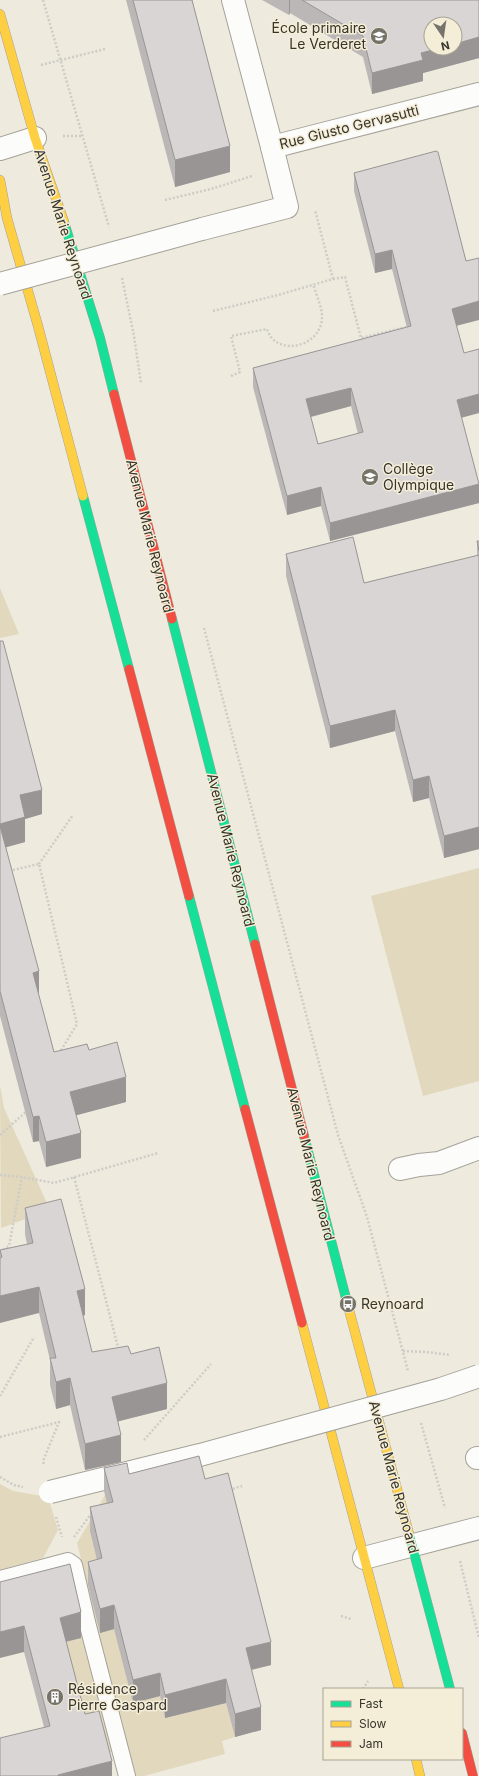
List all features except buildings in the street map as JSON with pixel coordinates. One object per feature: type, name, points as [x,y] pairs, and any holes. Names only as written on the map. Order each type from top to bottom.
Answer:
[{"type":"main road","name":"Avenue Marie Reynoard","points":[[0,14],[35,138],[58,203],[100,338],[320,1202],[450,1688]]},
{"type":"main road","points":[[0,180],[7,218],[38,326],[399,1688]]},
{"type":"main road","points":[[463,1738],[473,1776]]},
{"type":"main road","points":[[416,1760],[420,1776]]},
{"type":"street","points":[[233,0],[272,147]]},
{"type":"street","name":"Rue Giusto Gervasutti","points":[[287,207],[272,147],[479,94]]},
{"type":"street","points":[[0,149],[35,138]]},
{"type":"street","points":[[0,284],[287,207]]},
{"type":"street","points":[[400,1169],[439,1163],[479,1148]]},
{"type":"street","points":[[50,1492],[200,1455],[441,1389],[479,1376]]},
{"type":"street","points":[[364,1558],[479,1528]]},
{"type":"lane","points":[[0,1579],[68,1561],[74,1565],[87,1622],[128,1776]]},
{"type":"path","points":[[43,0],[111,233]]},
{"type":"path","points":[[16,71],[105,49]]},
{"type":"path","points":[[165,200],[211,189],[277,168]]},
{"type":"path","points":[[287,207],[312,201],[333,279]]},
{"type":"path","points":[[122,276],[134,336],[142,388]]},
{"type":"path","points":[[213,311],[278,295],[313,284],[345,277],[361,338],[406,327]]},
{"type":"path","points":[[231,376],[240,372],[231,336],[267,329],[277,342],[291,346],[298,346],[305,344],[315,336],[322,317],[313,284]]},
{"type":"path","points":[[204,627],[338,1135],[367,1217],[409,1374]]},
{"type":"path","points":[[6,871],[39,864],[72,815]]},
{"type":"path","points":[[39,864],[77,1024],[60,1054]]},
{"type":"path","points":[[0,1135],[32,1107]]},
{"type":"path","points":[[0,1175],[22,1177],[54,1183],[158,1153]]},
{"type":"path","points":[[0,1252],[9,1246],[22,1177]]},
{"type":"path","points":[[74,1177],[119,1352]]},
{"type":"path","points":[[0,1396],[34,1337]]},
{"type":"path","points":[[403,1351],[427,1352],[448,1356],[455,1354]]},
{"type":"path","points":[[420,1418],[453,1535],[479,1638]]},
{"type":"path","points":[[0,1437],[59,1422],[43,1462]]},
{"type":"path","points":[[222,1492],[242,1486]]},
{"type":"path","points":[[341,1616],[351,1619]]},
{"type":"path","points":[[364,1688],[368,1681]]},
{"type":"shaded area","points":[[0,588],[19,634],[0,638]]},
{"type":"shaded area","points":[[479,868],[479,1081],[423,1096],[371,896]]},
{"type":"shaded area","points":[[0,1086],[4,1108],[50,1210],[1,1228]]},
{"type":"shaded area","points":[[0,1484],[13,1491],[48,1497],[58,1530],[43,1558],[0,1570]]},
{"type":"shaded area","points":[[110,1486],[133,1703],[160,1696],[165,1718],[226,1703],[235,1737],[222,1741],[225,1754],[144,1776],[134,1776],[95,1632],[89,1590],[77,1543],[93,1516],[103,1514],[100,1504]]},
{"type":"shaded area","points":[[82,1632],[115,1751],[104,1754],[85,1740],[60,1643],[71,1635]]},
{"type":"traffic: fast","points":[[64,222],[100,338],[114,394]]},
{"type":"traffic: fast","points":[[83,496],[129,669]]},
{"type":"traffic: fast","points":[[172,619],[255,944]]},
{"type":"traffic: fast","points":[[189,896],[245,1109]]},
{"type":"traffic: fast","points":[[304,1136],[348,1306]]},
{"type":"traffic: fast","points":[[409,1534],[450,1688]]},
{"type":"traffic: slow","points":[[0,14],[35,138],[64,222]]},
{"type":"traffic: slow","points":[[0,180],[7,218],[38,326],[83,496]]},
{"type":"traffic: slow","points":[[348,1306],[409,1534]]},
{"type":"traffic: slow","points":[[302,1323],[399,1688]]},
{"type":"traffic: slow","points":[[416,1760],[420,1776]]},
{"type":"traffic: jam","points":[[114,394],[172,619]]},
{"type":"traffic: jam","points":[[129,669],[189,896]]},
{"type":"traffic: jam","points":[[255,944],[304,1136]]},
{"type":"traffic: jam","points":[[245,1109],[302,1323]]},
{"type":"traffic: jam","points":[[463,1737],[473,1776]]},
{"type":"place","name":"École primaire Le Verderet","points":[[379,36]]},
{"type":"place","name":"Collège Olympique","points":[[370,477]]},
{"type":"place","name":"Reynoard","points":[[348,1304]]},
{"type":"place","name":"Résidence Pierre Gaspard","points":[[55,1697]]}]
